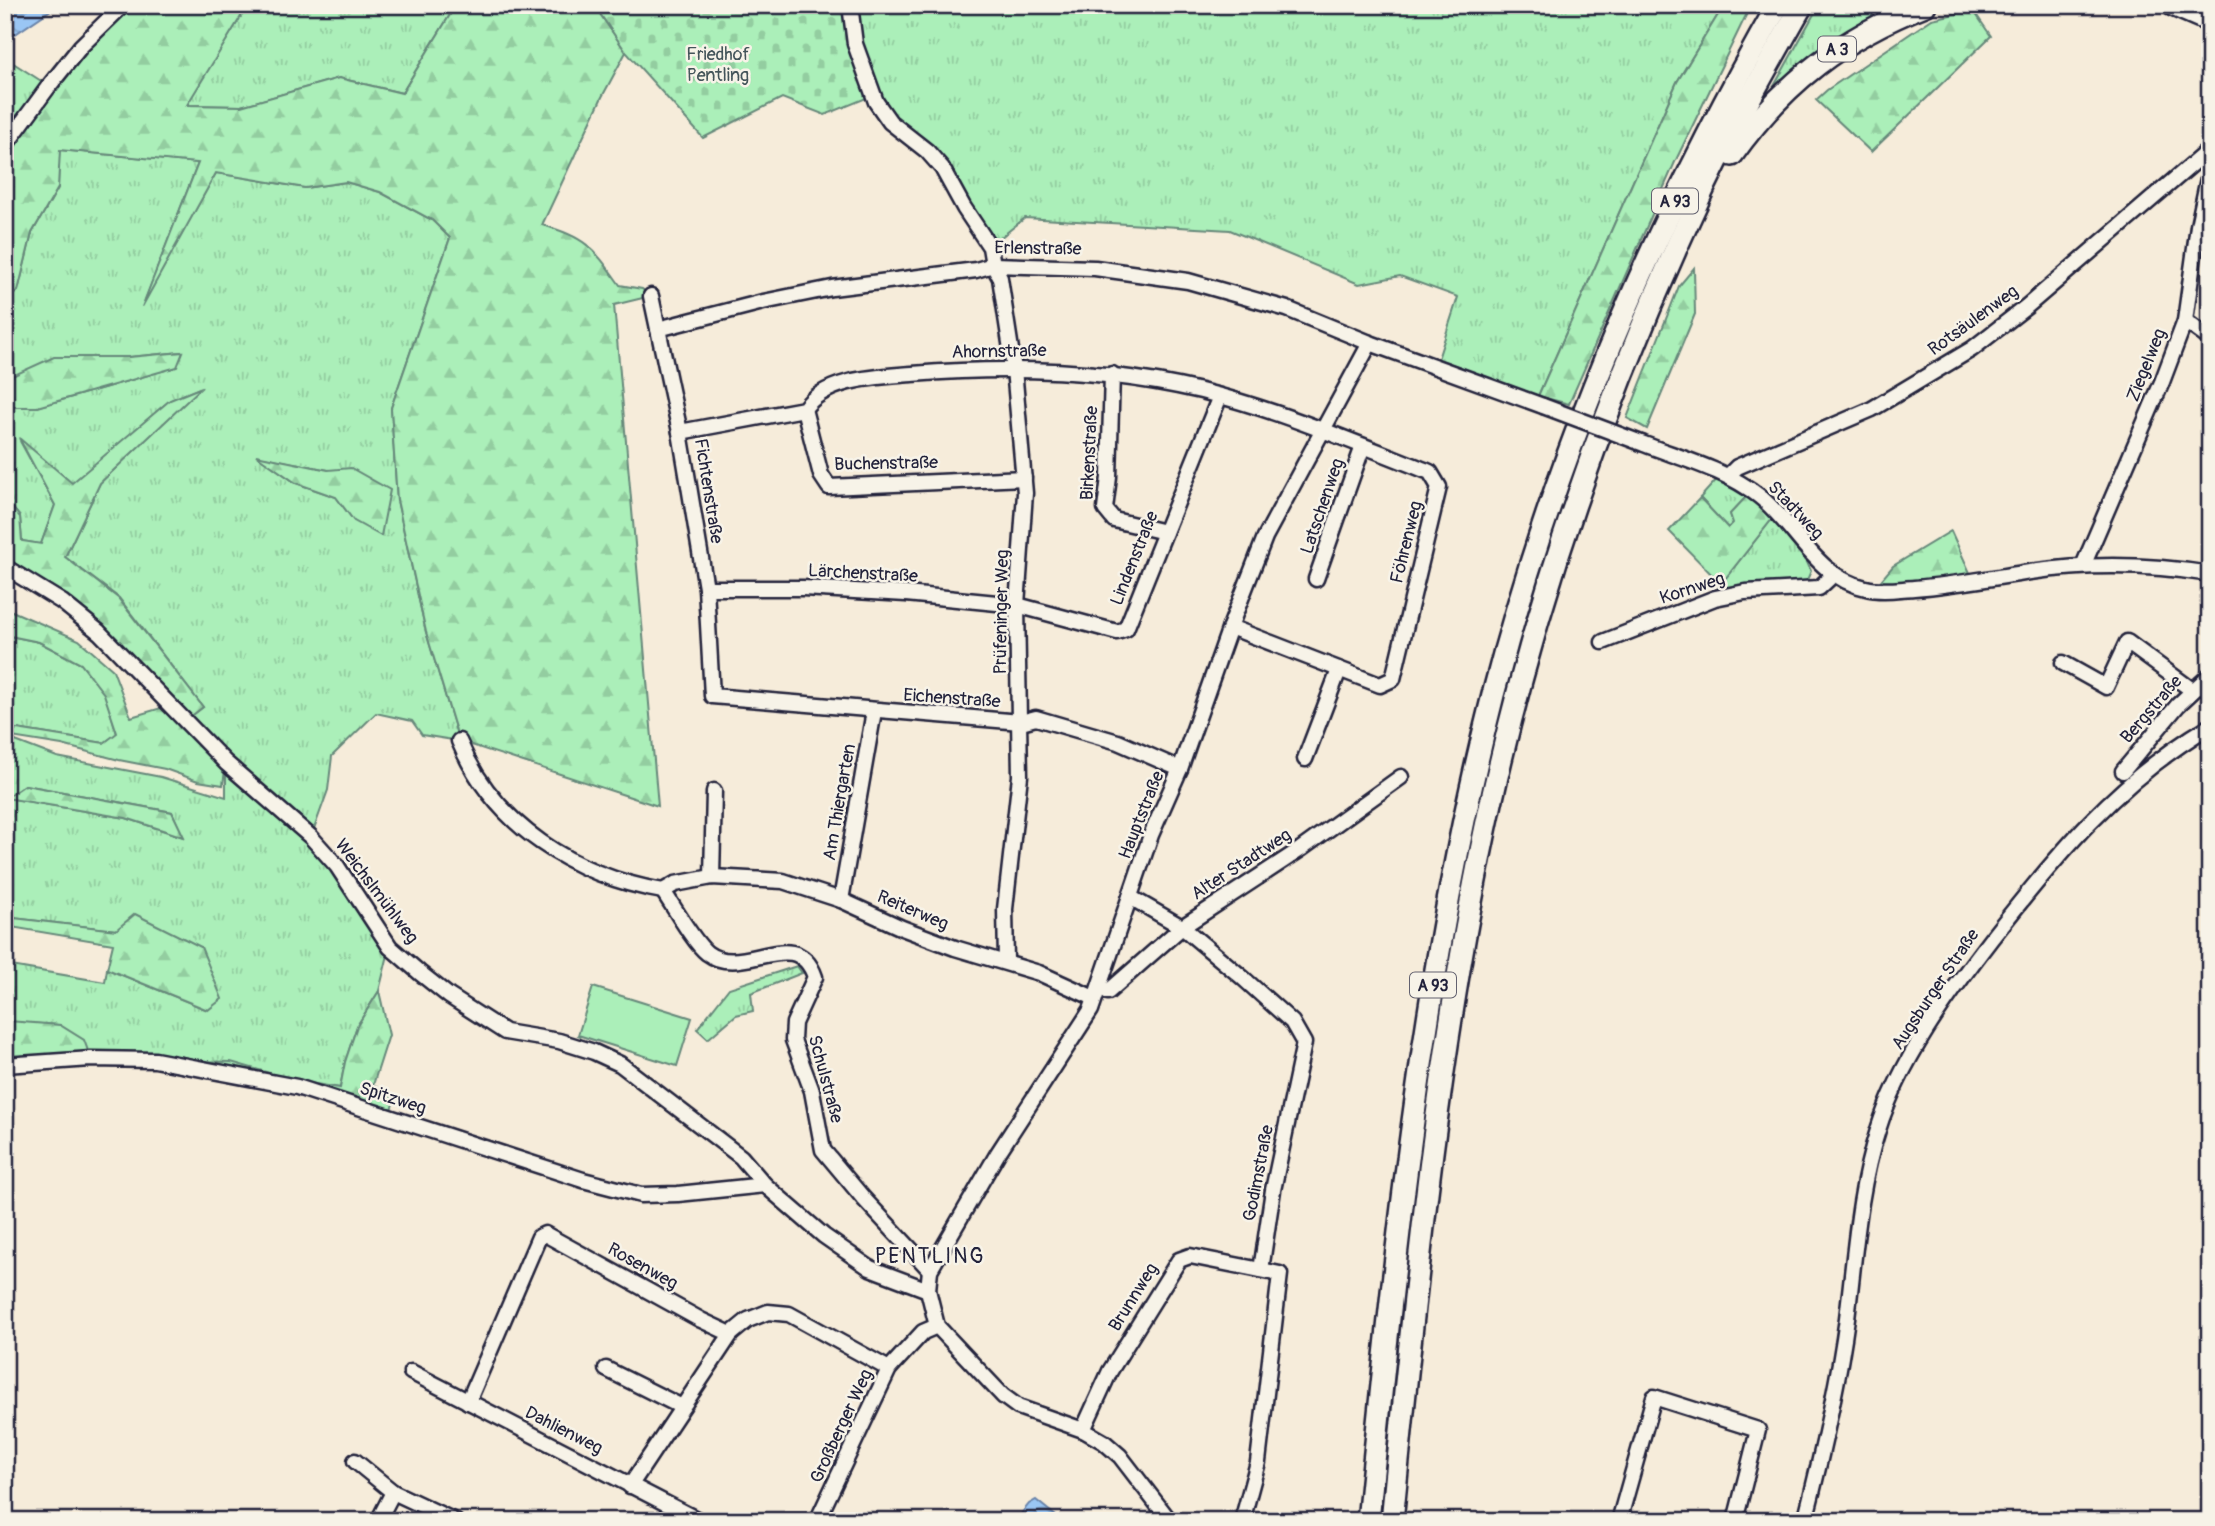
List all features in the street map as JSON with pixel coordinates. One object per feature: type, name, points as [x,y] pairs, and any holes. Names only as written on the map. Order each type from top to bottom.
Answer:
[{"type":"highway","name":"A 93","points":[[1368,1521],[1396,1243],[1421,1055],[1451,885],[1494,694],[1536,548],[1614,342],[1674,204],[1777,5]]},
{"type":"highway","name":"A 93","points":[[1392,1521],[1419,1246],[1441,1081],[1458,972],[1491,801],[1520,688],[1551,580],[1597,442],[1651,306],[1695,208],[1802,5]]},
{"type":"highway","name":"A 3","points":[[1695,208],[1763,114],[1807,70],[1848,41],[1925,5]]},
{"type":"highway","points":[[2173,5],[2210,21]]},
{"type":"street","points":[[5,146],[81,46],[123,5]]},
{"type":"street","name":"Prüfeninger Weg","points":[[850,5],[855,44],[876,102],[890,122],[927,151],[942,168],[990,247],[993,265],[1000,278],[1014,369],[1024,478],[1017,605],[1020,776],[1006,909],[1006,961]]},
{"type":"street","name":"Ziegelweg","points":[[2082,566],[2162,382],[2185,321],[2198,226],[2210,168],[2208,150]]},
{"type":"street","name":"Rotsäulenweg","points":[[1728,476],[1737,467],[1872,409],[1972,349],[2026,307],[2208,150]]},
{"type":"street","name":"Erlenstraße","points":[[658,329],[763,302],[832,288],[976,270],[993,265],[1096,268],[1188,281],[1287,309],[1370,343]]},
{"type":"street","name":"Fichtenstraße","points":[[651,296],[680,432],[706,588],[712,696]]},
{"type":"street","points":[[2185,321],[2210,340]]},
{"type":"street","name":"Stadtweg","points":[[1370,343],[1728,476],[1761,498],[1812,555],[1834,575],[1868,589],[1949,585],[2082,566],[2165,567],[2210,574]]},
{"type":"street","name":"Hauptstraße","points":[[937,1326],[928,1290],[930,1270],[998,1153],[1056,1062],[1080,1031],[1091,1010],[1152,835],[1180,769],[1267,532],[1370,343]]},
{"type":"street","name":"Ahornstraße","points":[[680,432],[804,409],[811,399],[837,385],[895,376],[1014,369],[1058,369],[1112,374],[1220,396],[1324,430]]},
{"type":"street","name":"Birkenstraße","points":[[1112,374],[1109,477],[1105,509],[1114,520],[1165,532]]},
{"type":"street","name":"Lindenstraße","points":[[1017,605],[1117,632],[1126,629],[1220,396]]},
{"type":"street","name":"Buchenstraße","points":[[804,409],[821,475],[828,487],[1024,478]]},
{"type":"street","name":"Föhrenweg","points":[[1230,627],[1380,685],[1393,679],[1439,487],[1430,472],[1324,430]]},
{"type":"street","name":"Latschenweg","points":[[1316,579],[1363,446]]},
{"type":"street","name":"Weichslmühlweg","points":[[5,567],[62,602],[99,632],[226,763],[311,837],[337,866],[390,947],[419,973],[505,1032],[559,1041],[620,1064],[741,1157],[765,1185],[805,1221],[870,1268],[928,1290]]},
{"type":"street","name":"Kornweg","points":[[1603,642],[1715,598],[1745,592],[1819,588],[1834,575]]},
{"type":"street","name":"Lärchenstraße","points":[[706,588],[803,588],[906,594],[1017,605]]},
{"type":"street","points":[[2063,663],[2106,687],[2127,642],[2192,690]]},
{"type":"street","points":[[1305,759],[1339,670]]},
{"type":"street","name":"Bergstraße","points":[[2123,771],[2192,690],[2210,676]]},
{"type":"street","name":"Eichenstraße","points":[[712,696],[1021,722],[1036,718],[1118,742],[1180,769]]},
{"type":"street","name":"Am Thiergarten","points":[[841,900],[874,711]]},
{"type":"street","name":"Augsburger Straße","points":[[1805,1521],[1837,1376],[1866,1174],[1878,1129],[1895,1088],[1923,1036],[1963,976],[2048,867],[2089,821],[2141,773],[2182,742],[2210,726]]},
{"type":"street","points":[[459,741],[488,794],[535,839],[570,861],[640,887],[663,891]]},
{"type":"street","name":"Alter Stadtweg","points":[[1108,992],[1182,927],[1301,849],[1401,777]]},
{"type":"street","points":[[712,877],[714,791]]},
{"type":"street","name":"Reiterweg","points":[[663,891],[675,884],[712,877],[783,881],[841,900],[902,928],[955,948],[1039,973],[1094,998]]},
{"type":"street","name":"Schulstraße","points":[[663,891],[706,952],[720,960],[739,961],[783,952],[799,953],[811,964],[815,977],[794,1023],[793,1040],[812,1091],[823,1150],[930,1270]]},
{"type":"street","name":"Godimstraße","points":[[1130,897],[1182,927],[1292,1022],[1304,1043],[1273,1190],[1261,1270]]},
{"type":"street","name":"Spitzweg","points":[[5,1065],[91,1059],[155,1060],[297,1087],[583,1180],[641,1195],[765,1185]]},
{"type":"street","name":"Rosenweg","points":[[468,1402],[539,1237],[545,1234],[730,1334]]},
{"type":"street","name":"Brunnweg","points":[[1083,1430],[1110,1371],[1178,1260],[1190,1256],[1261,1270]]},
{"type":"street","points":[[1242,1521],[1258,1462],[1280,1274],[1261,1270]]},
{"type":"street","points":[[630,1486],[730,1334],[748,1320],[768,1312],[789,1314],[889,1369]]},
{"type":"street","points":[[937,1326],[1003,1396],[1018,1407],[1083,1430],[1104,1442],[1120,1456],[1170,1521]]},
{"type":"street","name":"Großberger Weg","points":[[817,1521],[889,1369],[923,1332],[937,1326]]},
{"type":"street","points":[[606,1369],[682,1407]]},
{"type":"street","name":"Dahlienweg","points":[[411,1372],[700,1521]]},
{"type":"street","points":[[1619,1521],[1654,1397],[1758,1430],[1735,1521]]},
{"type":"street","points":[[355,1461],[393,1492],[455,1521]]},
{"type":"street","points":[[378,1521],[393,1492]]},
{"type":"green space","points":[[123,5],[248,5],[187,105],[241,106],[339,78],[402,93],[456,5],[594,5],[626,52],[542,225],[580,240],[596,253],[620,285],[642,289],[651,296],[614,305],[658,806],[459,741],[426,632],[397,500],[391,408],[450,238],[432,220],[380,192],[346,182],[305,188],[216,173],[142,307],[198,163],[60,150],[58,188],[32,233],[18,291],[5,301],[5,146]]},
{"type":"green space","points":[[248,5],[456,5],[402,93],[339,78],[241,106],[186,105]]},
{"type":"green space","name":"Friedhof Pentling","points":[[594,5],[847,5],[869,97],[825,115],[782,98],[703,138],[626,52]]},
{"type":"green space","points":[[847,5],[1724,5],[1677,82],[1538,396],[1438,359],[1458,297],[1400,276],[1359,284],[1230,230],[1025,218],[1000,238],[992,249],[936,161],[890,125]]},
{"type":"green space","points":[[1724,5],[1751,5],[1675,162],[1569,404],[1538,396],[1677,82]]},
{"type":"green space","points":[[1819,5],[1899,5],[1845,33],[1768,97]]},
{"type":"green space","points":[[1973,10],[1991,36],[1871,152],[1816,100],[1932,19]]},
{"type":"green space","points":[[5,60],[49,86],[5,146]]},
{"type":"green space","points":[[59,150],[198,163],[145,300],[216,173],[305,188],[346,182],[380,192],[432,220],[450,238],[391,408],[397,500],[426,632],[459,741],[422,735],[412,721],[376,713],[332,756],[328,790],[311,837],[390,947],[379,991],[357,1026],[340,1088],[91,1059],[60,1025],[5,1022],[5,965],[105,982],[107,969],[208,1010],[116,930],[5,917],[5,737],[57,757],[161,777],[226,797],[226,763],[185,721],[203,707],[119,598],[65,557],[100,483],[200,388],[170,400],[72,484],[20,441],[55,505],[41,544],[22,541],[20,517],[5,499],[5,407],[38,407],[176,367],[182,352],[129,357],[12,376],[5,382],[5,301],[18,291],[32,233],[58,188]],"holes":[[[258,456],[328,470],[354,521],[336,497],[296,483]],[[25,785],[172,812],[183,837],[126,818],[7,798]]]},
{"type":"green space","points":[[1694,268],[1695,314],[1647,429],[1627,418],[1679,286]]},
{"type":"green space","points":[[183,352],[177,367],[37,407],[5,407],[5,382],[12,376],[54,357],[129,357]]},
{"type":"green space","points":[[202,387],[100,483],[65,557],[118,598],[203,707],[185,721],[99,632],[5,567],[5,499],[20,517],[22,541],[41,544],[55,505],[19,438],[72,483],[170,400]]},
{"type":"green space","points":[[256,455],[328,470],[351,468],[390,490],[381,536],[354,521],[336,497],[296,483]]},
{"type":"green space","points":[[1718,478],[1747,496],[1730,514],[1733,523],[1728,528],[1700,498]]},
{"type":"green space","points":[[1747,496],[1761,506],[1772,519],[1721,584],[1669,531],[1700,498],[1728,528],[1733,523],[1730,514]]},
{"type":"green space","points":[[1772,519],[1807,562],[1811,571],[1807,580],[1799,585],[1714,593]]},
{"type":"green space","points":[[1951,531],[1972,577],[1877,585],[1893,566]]},
{"type":"green space","points":[[5,608],[79,640],[113,670],[131,717],[161,708],[226,763],[223,785],[198,781],[165,769],[62,745],[5,736],[5,733],[17,729],[104,743],[117,733],[104,694],[81,664],[39,642],[5,635]]},
{"type":"green space","points":[[5,635],[39,642],[81,664],[105,694],[117,734],[104,743],[17,729],[5,733]]},
{"type":"green space","points":[[25,785],[172,812],[184,837],[126,818],[6,798]]},
{"type":"green space","points":[[135,914],[201,947],[222,999],[208,1010],[107,969],[113,944],[5,926],[5,917],[116,930]]},
{"type":"green space","points":[[797,966],[802,973],[751,993],[753,1011],[736,1015],[708,1039],[697,1029],[729,988]]},
{"type":"green space","points":[[593,987],[692,1018],[677,1066],[578,1035]]},
{"type":"green space","points":[[379,991],[389,1035],[373,1085],[395,1099],[388,1117],[297,1087],[155,1060],[231,1062],[297,1081],[340,1088],[357,1026]]},
{"type":"green space","points":[[5,1022],[60,1025],[84,1040],[91,1059],[5,1065]]},
{"type":"water","points":[[5,5],[58,5],[5,41]]},
{"type":"water","points":[[1036,1500],[1057,1517],[1054,1521],[1028,1521],[1021,1514]]},
{"type":"district","name":"PENTLING","points":[[930,1256]]}]
